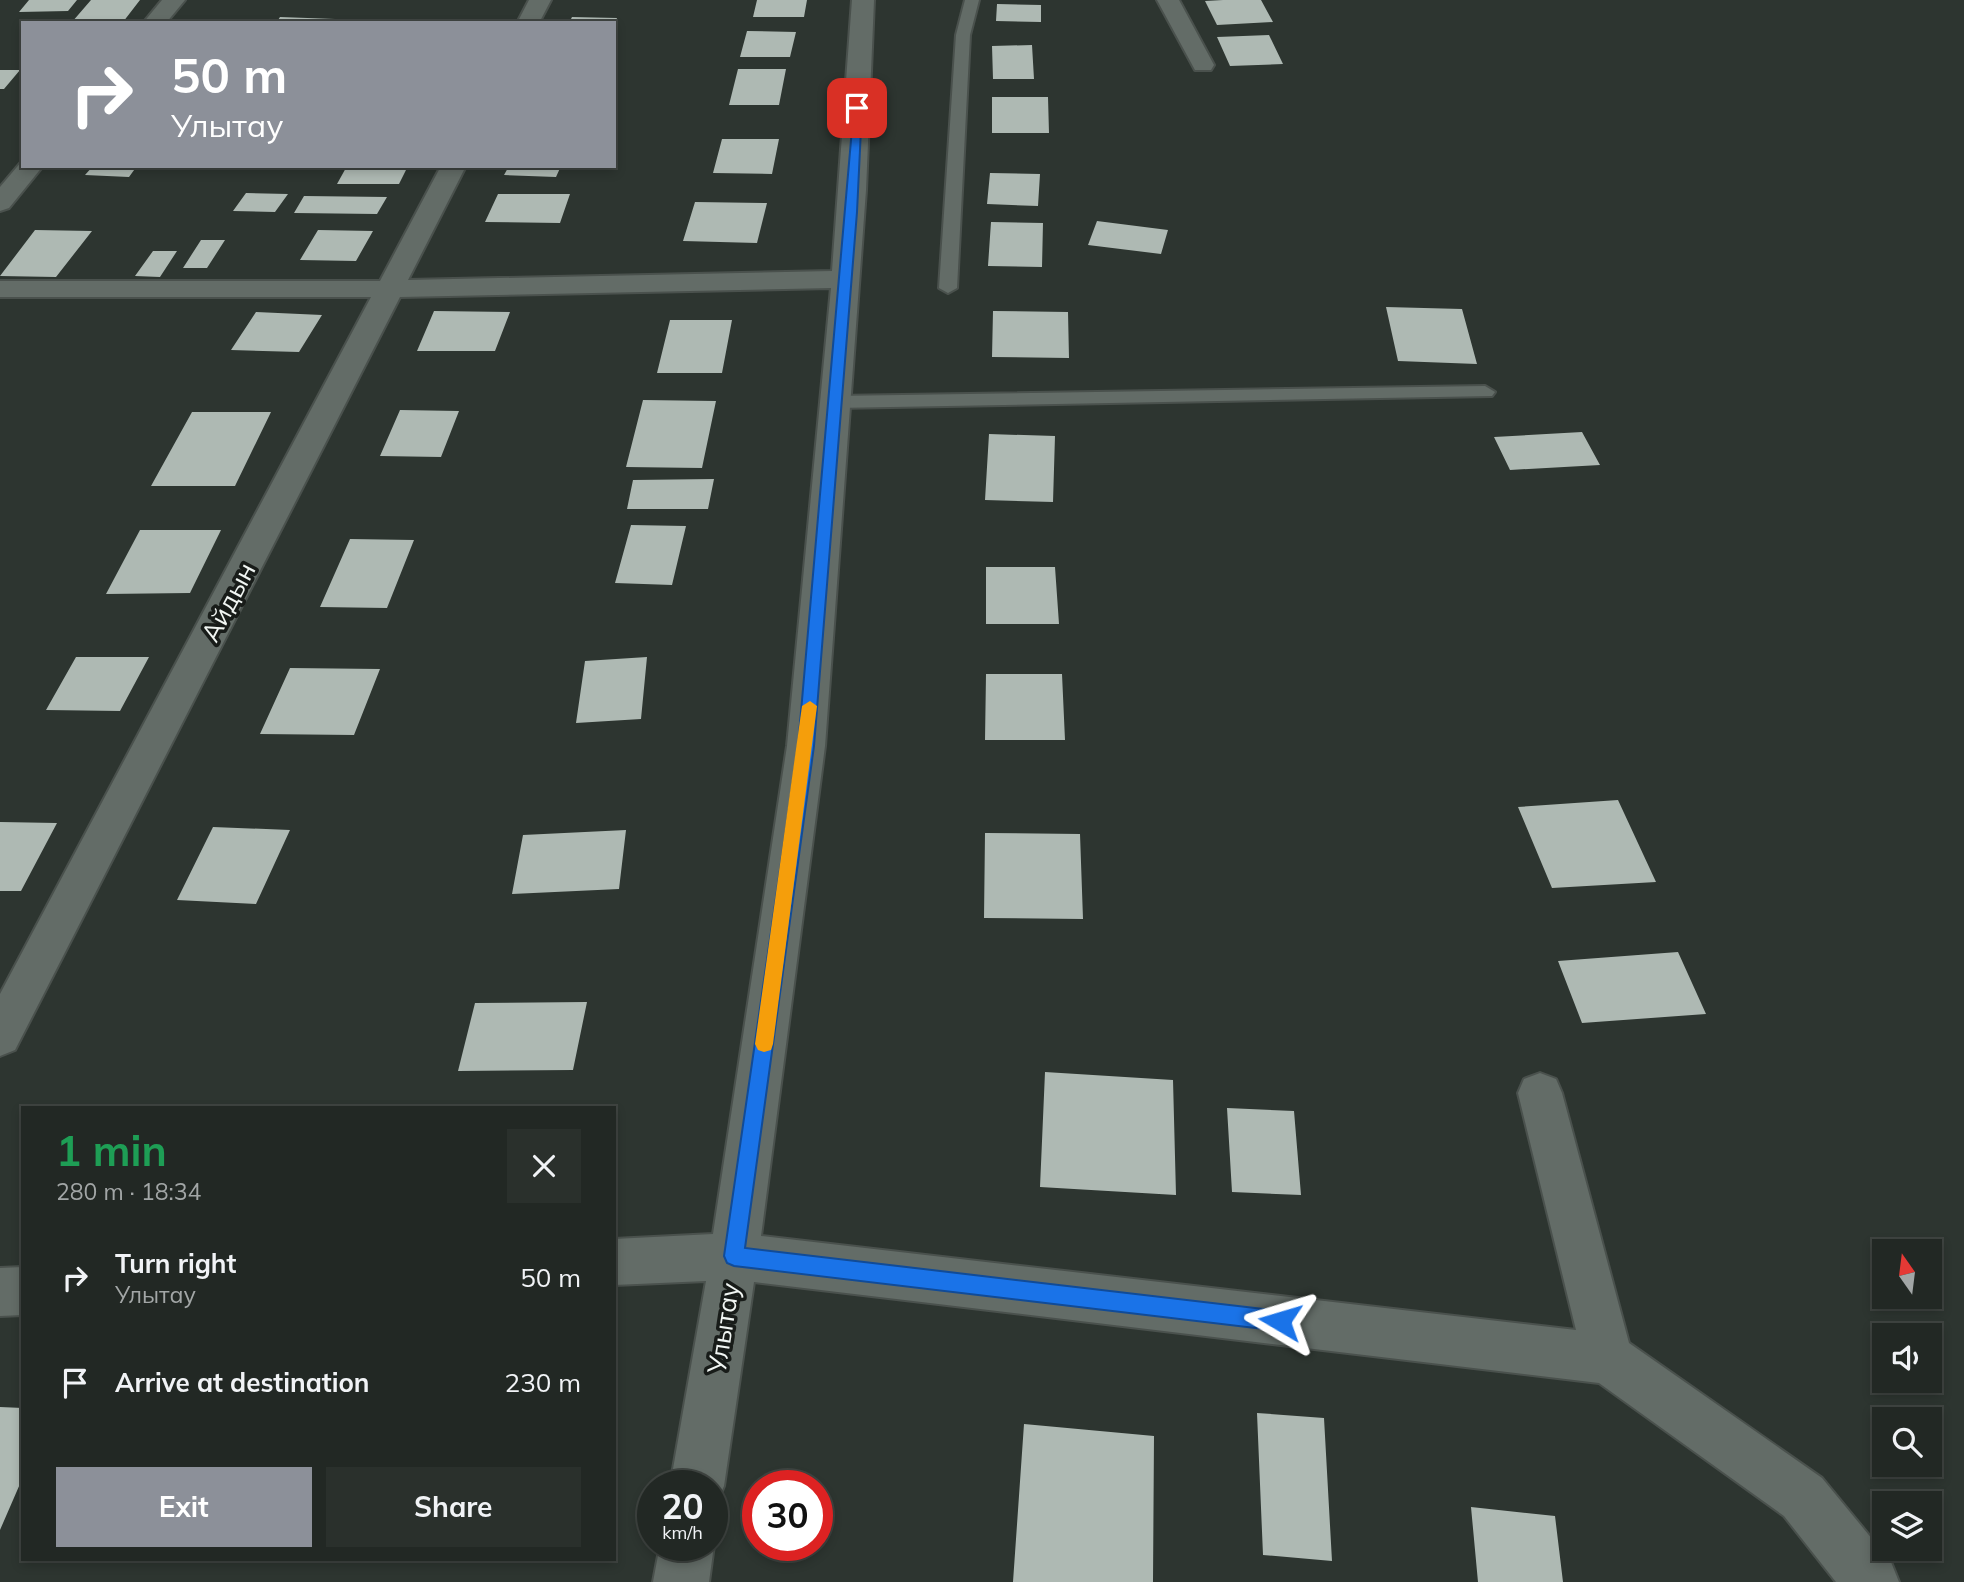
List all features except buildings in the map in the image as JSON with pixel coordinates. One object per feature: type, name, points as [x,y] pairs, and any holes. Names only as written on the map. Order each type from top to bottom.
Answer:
[{"type":"street","points":[[156,21],[174,0]]},
{"type":"street","points":[[529,21],[540,0]]},
{"type":"street","name":"Улытау","points":[[700,1470],[734,1256],[806,746],[846,279],[863,0]]},
{"type":"street","points":[[1168,0],[1203,65]]},
{"type":"street","points":[[0,203],[29,168]]},
{"type":"street","name":"Айдын","points":[[0,1037],[453,168]]},
{"type":"street","points":[[0,289],[391,289],[846,279]]},
{"type":"street","points":[[1539,1093],[1608,1359]]},
{"type":"street","points":[[616,1262],[734,1256],[1608,1359],[1803,1497],[1871,1582]]},
{"type":"street","points":[[0,1293],[21,1291]]},
{"type":"street","points":[[681,1582],[684,1561]]},
{"type":"lane","points":[[948,288],[963,35],[972,0]]},
{"type":"lane","points":[[835,402],[1485,392]]},
{"type":"slow traffic","points":[[764,1044],[810,706]]},
{"type":"route","points":[[857,108],[851,212],[806,746],[734,1256],[1280,1321]]}]
